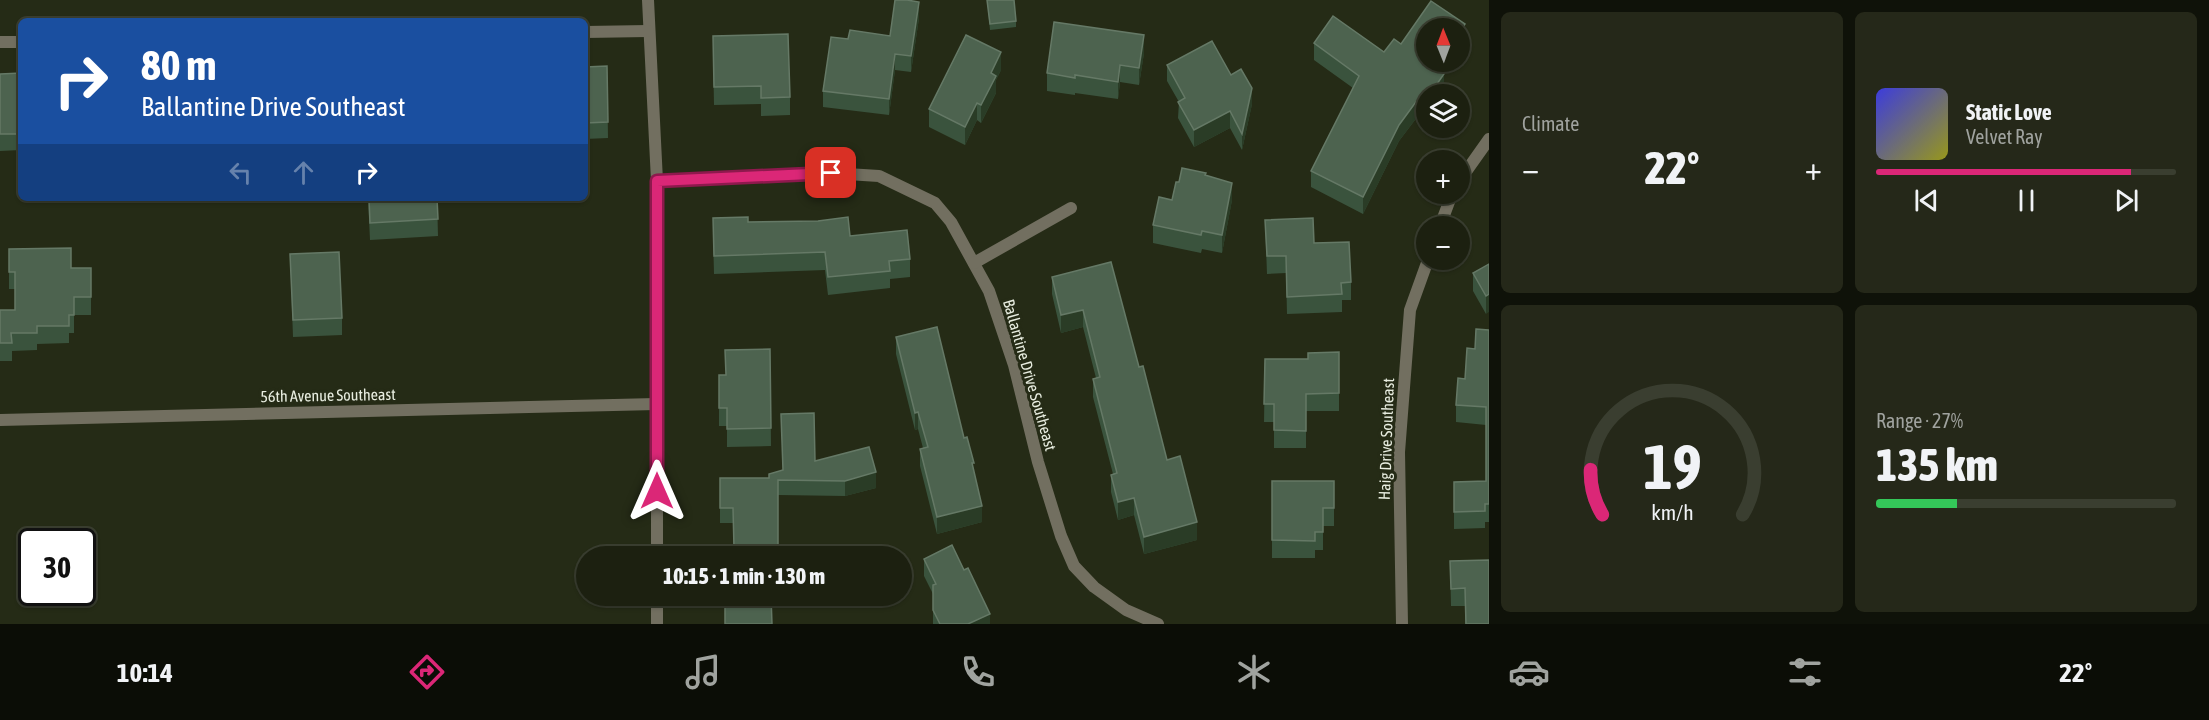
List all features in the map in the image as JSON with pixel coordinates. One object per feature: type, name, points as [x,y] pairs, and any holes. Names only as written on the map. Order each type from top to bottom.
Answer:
[{"type":"street","points":[[648,0],[657,181],[657,546]]},
{"type":"street","points":[[588,32],[648,31]]},
{"type":"street","points":[[0,42],[18,42]]},
{"type":"street","points":[[1470,166],[1489,139]]},
{"type":"street","name":"Ballantine Drive Southeast","points":[[657,181],[831,173],[879,176],[935,203],[951,222],[989,291],[1014,365],[1044,483],[1061,536],[1074,566],[1094,588],[1126,610],[1158,624]]},
{"type":"street","points":[[974,263],[1071,208]]},
{"type":"street","name":"Haig Drive Southeast","points":[[1402,624],[1399,452],[1410,310],[1424,270]]},
{"type":"street","name":"56th Avenue Southeast","points":[[0,420],[656,404]]},
{"type":"street","points":[[657,606],[657,624]]},
{"type":"building","points":[[895,0],[919,2],[911,56],[895,54],[889,99],[823,91],[831,37],[848,39],[850,30],[890,36]]},
{"type":"building","points":[[987,0],[1014,0],[1016,21],[990,24]]},
{"type":"building","points":[[1431,1],[1456,18],[1419,18]]},
{"type":"building","points":[[1333,16],[1384,52],[1394,39],[1401,44],[1416,22],[1416,72],[1444,74],[1437,84],[1416,84],[1416,102],[1399,125],[1363,197],[1311,171],[1359,76],[1314,43]]},
{"type":"building","points":[[1054,22],[1144,35],[1139,68],[1120,65],[1118,82],[1047,73]]},
{"type":"building","points":[[788,34],[790,97],[761,98],[761,86],[714,87],[713,36]]},
{"type":"building","points":[[966,35],[1001,52],[991,73],[996,76],[981,105],[977,103],[965,127],[929,109]]},
{"type":"building","points":[[1212,41],[1231,75],[1241,69],[1252,88],[1242,134],[1230,111],[1194,130],[1178,102],[1185,98],[1167,65]]},
{"type":"building","points":[[607,66],[608,122],[588,123],[588,67]]},
{"type":"building","points":[[18,73],[18,134],[0,134],[0,74]]},
{"type":"building","points":[[1182,168],[1206,173],[1205,175],[1232,183],[1222,235],[1202,231],[1201,235],[1153,225],[1159,197],[1172,200]]},
{"type":"building","points":[[369,201],[437,201],[438,219],[370,223]]},
{"type":"building","points":[[748,217],[748,222],[818,221],[848,217],[850,236],[907,230],[910,259],[889,261],[890,271],[828,277],[825,252],[714,256],[713,218]]},
{"type":"building","points":[[1313,218],[1314,243],[1349,242],[1351,282],[1341,283],[1342,294],[1287,297],[1286,256],[1267,256],[1265,220]]},
{"type":"building","points":[[71,248],[71,268],[91,268],[91,297],[74,297],[74,315],[69,315],[69,326],[37,326],[37,333],[11,333],[12,343],[0,343],[0,310],[15,310],[15,272],[9,272],[9,249]]},
{"type":"building","points":[[339,252],[342,318],[293,320],[290,254]]},
{"type":"building","points":[[1111,262],[1139,367],[1143,366],[1167,460],[1180,456],[1197,522],[1144,537],[1134,498],[1118,502],[1111,475],[1117,473],[1093,379],[1100,377],[1083,310],[1061,315],[1052,277]]},
{"type":"building","points":[[1489,264],[1489,294],[1486,296],[1473,273]]},
{"type":"building","points":[[937,327],[964,438],[967,437],[974,463],[972,463],[982,506],[937,517],[920,449],[928,447],[918,412],[915,413],[896,337]]},
{"type":"building","points":[[1476,329],[1489,330],[1489,504],[1485,504],[1485,511],[1454,512],[1454,482],[1486,481],[1486,407],[1456,405],[1458,378],[1465,379],[1467,348],[1475,349]]},
{"type":"building","points":[[770,349],[771,428],[727,429],[727,408],[719,408],[719,375],[726,375],[725,350]]},
{"type":"building","points":[[1339,352],[1339,393],[1306,394],[1306,431],[1274,430],[1274,404],[1264,404],[1265,359],[1308,359],[1308,353]]},
{"type":"building","points":[[814,413],[815,461],[869,447],[876,472],[845,481],[778,480],[778,546],[734,546],[733,508],[720,508],[720,478],[769,478],[769,474],[783,470],[781,414]]},
{"type":"building","points":[[1272,481],[1334,481],[1334,508],[1323,508],[1323,532],[1315,532],[1315,541],[1272,540]]},
{"type":"building","points":[[952,545],[964,570],[968,568],[990,614],[968,624],[940,624],[933,610],[933,585],[936,584],[924,559]]},
{"type":"building","points":[[1489,560],[1489,624],[1466,624],[1465,588],[1451,589],[1450,561]]},
{"type":"building","points":[[725,606],[771,606],[772,624],[725,624]]},
{"type":"route","points":[[657,491],[657,181],[831,173]]}]
